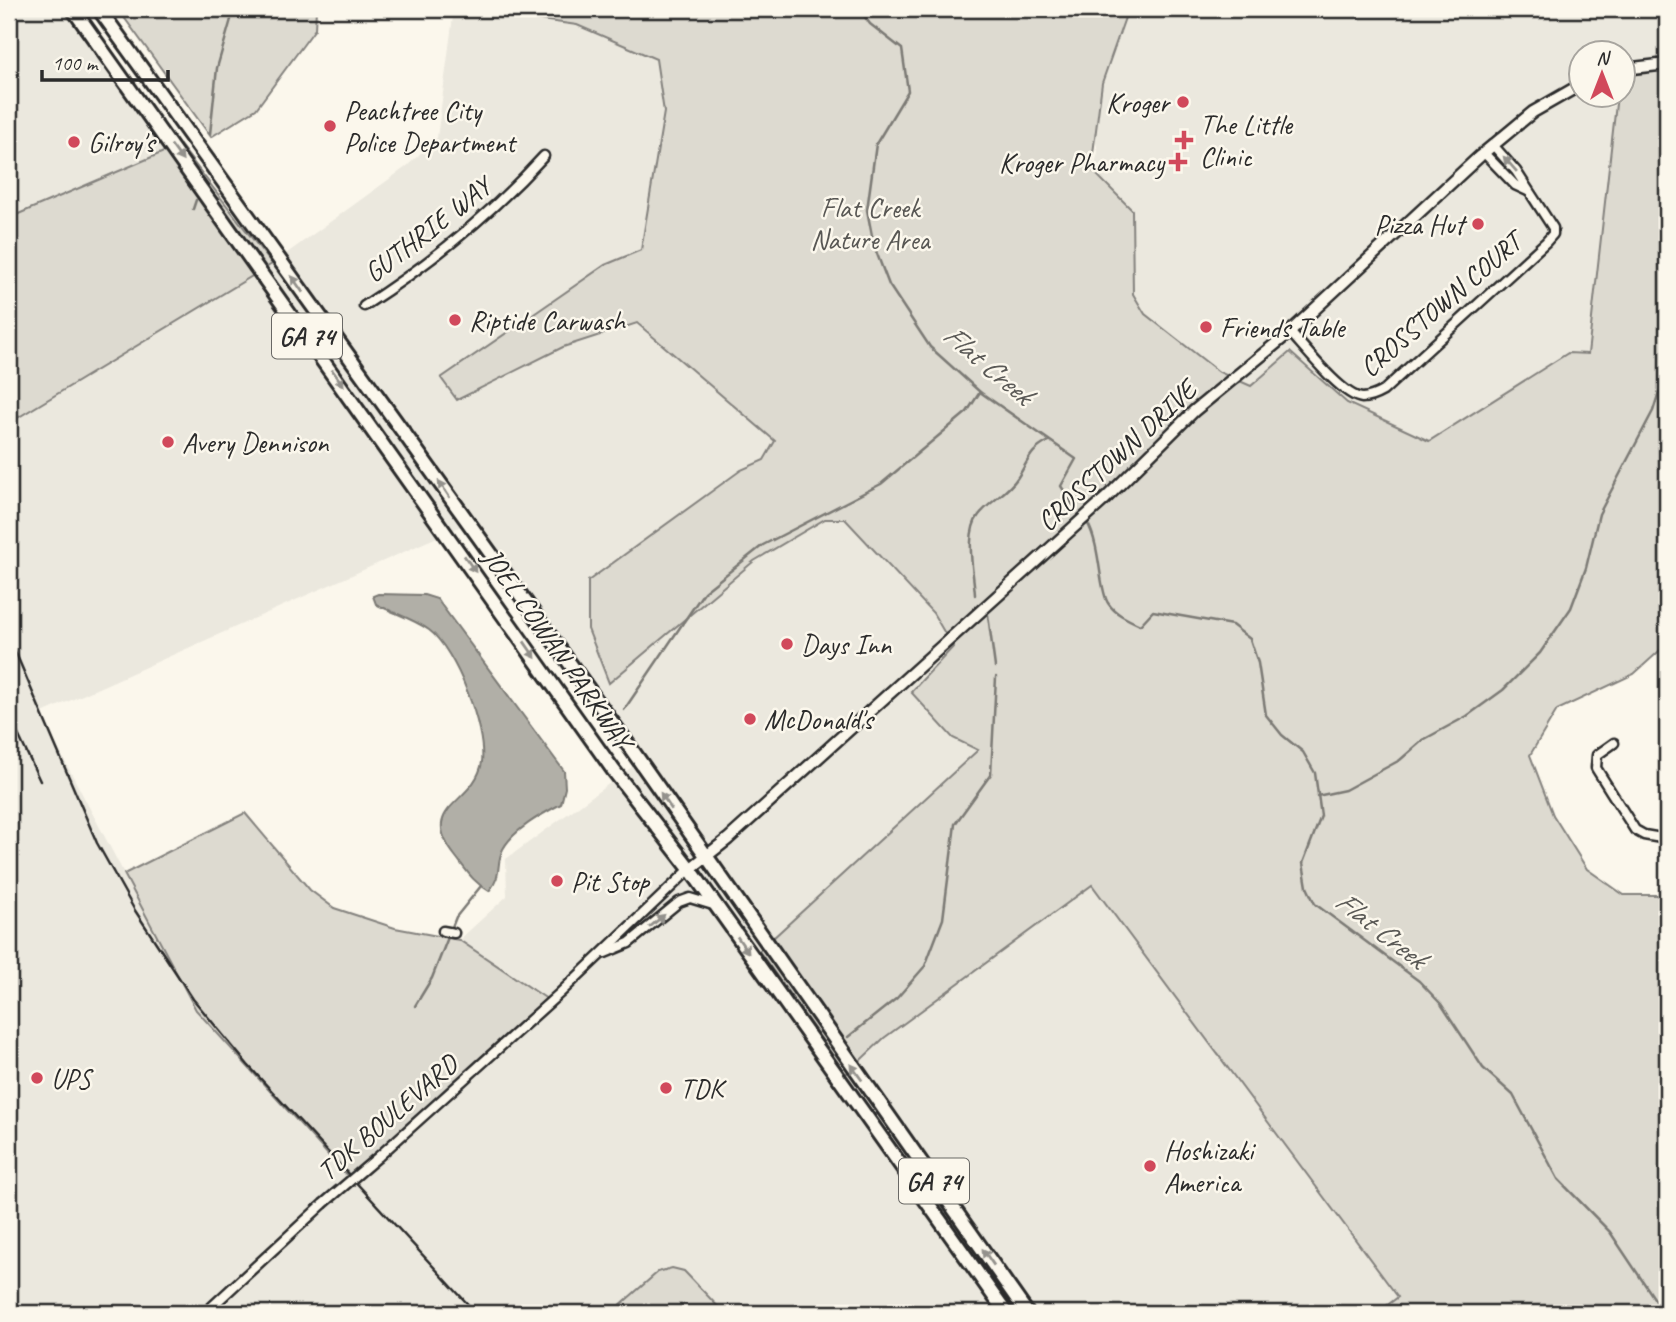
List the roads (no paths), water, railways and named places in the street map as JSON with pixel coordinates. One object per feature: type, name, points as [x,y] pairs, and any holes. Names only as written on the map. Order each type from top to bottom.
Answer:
[{"type":"main road","name":"JOEL COWAN PARKWAY","points":[[73,9],[410,479],[614,771],[690,869],[1006,1313]]},
{"type":"main road","name":"JOEL COWAN PARKWAY","points":[[99,9],[411,442],[1027,1313]]},
{"type":"street","points":[[1638,67],[1667,64]]},
{"type":"street","name":"CROSSTOWN DRIVE","points":[[690,869],[1105,499],[1194,411],[1290,332],[1493,145],[1533,112],[1568,92]]},
{"type":"street","name":"CROSSTOWN COURT","points":[[1290,332],[1346,391],[1360,398],[1382,391],[1553,234],[1553,228],[1531,192],[1493,145]]},
{"type":"street","name":"CROSSTOWN COURT","points":[[1484,153],[1516,186],[1531,192]]},
{"type":"street","name":"GUTHRIE WAY","points":[[364,306],[465,234],[510,193],[544,156]]},
{"type":"street","points":[[1614,743],[1597,755],[1596,768],[1634,830],[1644,835],[1667,839]]},
{"type":"street","name":"TDK BOULEVARD","points":[[205,1313],[690,869]]},
{"type":"street","name":"TDK BOULEVARD","points":[[599,955],[629,943],[679,902],[690,898],[716,906]]},
{"type":"street","points":[[443,931],[454,933]]},
{"type":"waterway","points":[[210,134],[217,68],[234,9]]},
{"type":"waterway","name":"Flat Creek","points":[[859,9],[870,24],[902,49],[908,91],[876,144],[867,210],[874,246],[889,285],[930,347],[980,392],[1076,459],[1061,486],[1075,508]]},
{"type":"waterway","points":[[193,209],[196,200]]},
{"type":"waterway","points":[[1662,384],[1667,366]]},
{"type":"waterway","points":[[624,710],[704,592],[763,545],[881,484],[967,412],[980,392]]},
{"type":"waterway","points":[[1317,796],[1345,790],[1400,760],[1423,740],[1467,716],[1503,690],[1540,653],[1571,608],[1586,568],[1599,514],[1653,411],[1659,392]]},
{"type":"waterway","points":[[975,595],[971,543],[974,523],[983,510],[1014,483],[1033,452],[1049,441]]},
{"type":"waterway","name":"Flat Creek","points":[[1087,522],[1095,543],[1105,597],[1118,613],[1140,625],[1153,611],[1232,625],[1250,639],[1258,663],[1266,715],[1282,735],[1303,752],[1315,773],[1321,816],[1303,863],[1307,887],[1315,904],[1419,981],[1441,1004],[1483,1068],[1513,1095],[1558,1179],[1610,1232],[1664,1313]]},
{"type":"waterway","points":[[988,615],[995,667]]},
{"type":"waterway","points":[[848,1037],[897,998],[925,966],[943,919],[955,824],[991,774],[996,677]]},
{"type":"waterway","points":[[415,1006],[432,978],[456,917],[481,886]]},
{"type":"railway","points":[[9,637],[97,843],[134,909],[193,999],[248,1065],[476,1313]]},
{"type":"railway","points":[[9,715],[40,781]]},
{"type":"place","name":"Kroger","points":[[1183,102]]},
{"type":"place","name":"Peachtree City Police Department","points":[[330,126]]},
{"type":"place","name":"The Little Clinic","points":[[1184,140]]},
{"type":"place","name":"Gilroy's","points":[[74,142]]},
{"type":"place","name":"Kroger Pharmacy","points":[[1178,162]]},
{"type":"place","name":"Pizza Hut","points":[[1478,224]]},
{"type":"place","name":"Riptide Carwash","points":[[455,320]]},
{"type":"place","name":"Friends Table","points":[[1206,327]]},
{"type":"place","name":"Avery Dennison","points":[[168,442]]},
{"type":"place","name":"Days Inn","points":[[787,644]]},
{"type":"place","name":"McDonald's","points":[[750,719]]},
{"type":"place","name":"Pit Stop","points":[[557,881]]},
{"type":"place","name":"UPS","points":[[37,1078]]},
{"type":"place","name":"TDK","points":[[666,1088]]},
{"type":"place","name":"Hoshizaki America","points":[[1150,1166]]},
{"type":"park label","name":"Flat Creek Nature Area","points":[[870,223]]}]
